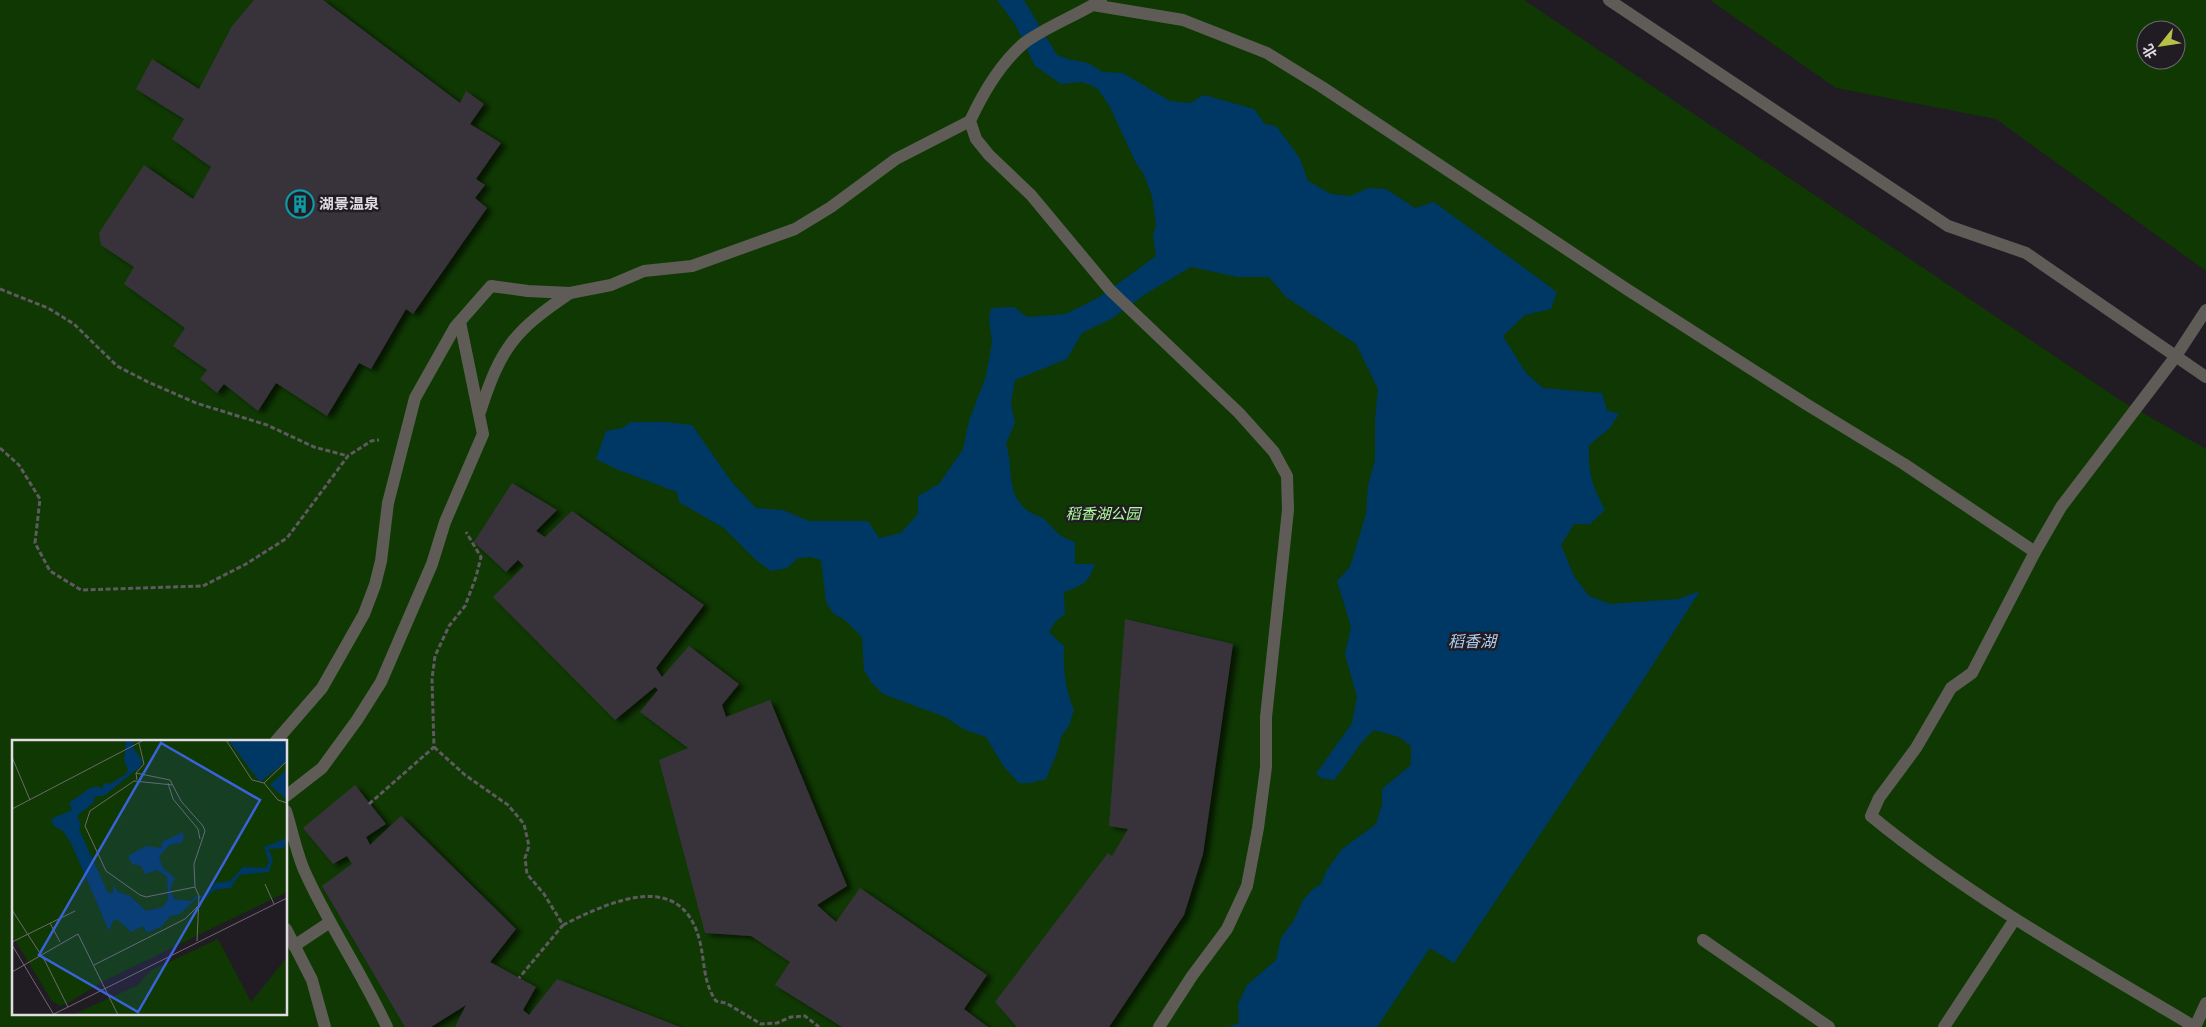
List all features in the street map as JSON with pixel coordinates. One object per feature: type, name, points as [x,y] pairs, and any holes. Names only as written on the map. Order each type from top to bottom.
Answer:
[{"type":"street","points":[[1610,0],[1948,226],[2026,253],[2206,377]]},
{"type":"street","points":[[277,740],[322,688],[364,614],[377,577],[388,503],[415,398],[460,322],[491,286],[528,291],[570,293],[611,284],[644,271],[692,266],[795,229],[831,206],[896,159],[970,121],[989,84],[1024,44],[1097,3],[1183,20],[1267,53],[1330,92],[1628,290],[1806,404],[1904,464],[2035,552]]},
{"type":"street","points":[[970,121],[976,139],[984,150],[1031,195],[1110,290],[1239,413],[1274,452],[1287,476],[1288,510],[1266,717],[1266,767],[1258,828],[1247,886],[1226,929],[1192,976],[1159,1027]]},
{"type":"street","points":[[479,415],[491,378],[505,350],[522,329],[570,293]]},
{"type":"street","points":[[2206,310],[2176,356],[2062,507],[2035,552],[1972,673],[1951,688],[1916,748],[1879,798],[1871,816],[1892,833],[2015,919],[2195,1027],[2206,1003]]},
{"type":"street","points":[[288,794],[322,768],[357,720],[381,682],[432,564],[445,522],[483,434],[460,322]]},
{"type":"street","points":[[288,817],[304,868],[330,922],[372,994],[386,1027]]},
{"type":"street","points":[[1944,1027],[2015,919]]},
{"type":"street","points":[[294,946],[330,922]]},
{"type":"street","points":[[288,933],[312,980],[324,1027]]},
{"type":"street","points":[[1703,940],[1829,1027]]},
{"type":"path","points":[[0,289],[48,308],[74,324],[117,366],[148,382],[196,404],[267,425],[314,447],[348,456]]},
{"type":"path","points":[[0,448],[19,465],[40,499],[35,543],[50,570],[81,590],[203,586],[246,564],[287,538],[348,456],[371,441],[405,438]]},
{"type":"path","points":[[445,522],[464,530],[474,542],[481,557],[465,606],[449,626],[435,656],[432,679],[434,747],[465,775],[508,805],[524,824],[529,846],[525,858],[527,874],[544,894],[563,925]]},
{"type":"path","points":[[370,804],[434,747]]},
{"type":"path","points":[[519,978],[563,925],[595,910],[622,901],[644,897],[666,898],[683,909],[694,925],[700,942],[702,964],[709,991],[716,1001],[726,1003],[761,1024],[777,1023],[790,1017],[805,1016],[820,1027]]},
{"type":"green space","name":"稻香湖公园","points":[[0,0],[1524,0],[2120,400],[2206,449],[2206,1027],[0,1027]]},
{"type":"green space","points":[[1710,0],[2206,0],[2206,271],[1996,119],[1836,88]]},
{"type":"water","name":"稻香湖","points":[[997,0],[1024,0],[1057,55],[1088,63],[1103,72],[1123,73],[1170,101],[1190,103],[1204,95],[1254,109],[1265,124],[1276,126],[1292,147],[1300,159],[1308,181],[1331,194],[1350,196],[1369,188],[1386,189],[1415,208],[1434,202],[1557,292],[1551,309],[1525,315],[1503,336],[1526,373],[1543,388],[1602,393],[1607,410],[1619,414],[1610,428],[1589,445],[1589,463],[1592,479],[1605,510],[1590,524],[1574,524],[1561,545],[1574,576],[1589,596],[1610,604],[1678,599],[1700,591],[1634,694],[1454,963],[1430,948],[1377,1027],[1229,1027],[1239,1023],[1238,1004],[1247,985],[1276,960],[1281,938],[1294,920],[1303,900],[1313,889],[1321,884],[1327,870],[1342,849],[1376,824],[1382,804],[1382,789],[1411,765],[1411,746],[1399,737],[1374,730],[1362,742],[1334,780],[1321,778],[1316,774],[1352,723],[1357,697],[1345,654],[1351,627],[1337,581],[1350,567],[1366,514],[1368,486],[1375,460],[1375,420],[1378,389],[1356,344],[1286,297],[1269,277],[1238,277],[1191,267],[1147,293],[1111,319],[1082,333],[1067,359],[1015,380],[1011,403],[1015,423],[1006,444],[1011,480],[1016,497],[1028,511],[1043,518],[1055,531],[1075,542],[1075,564],[1095,564],[1090,576],[1084,583],[1064,592],[1065,614],[1056,621],[1049,632],[1064,646],[1065,678],[1074,710],[1069,726],[1061,737],[1057,753],[1046,779],[1030,783],[1019,783],[1004,767],[986,737],[965,730],[945,717],[883,694],[871,682],[864,670],[862,637],[846,621],[833,613],[826,602],[821,560],[810,557],[798,558],[787,568],[771,571],[756,560],[724,528],[679,502],[677,492],[616,469],[596,459],[606,431],[622,428],[631,422],[664,422],[692,425],[731,481],[756,508],[783,510],[809,521],[868,521],[879,538],[901,533],[918,514],[918,496],[939,484],[963,449],[969,421],[986,376],[992,342],[989,320],[991,308],[1014,307],[1027,317],[1065,314],[1101,296],[1156,256],[1153,236],[1156,224],[1152,196],[1144,175],[1135,161],[1109,105],[1097,88],[1082,82],[1061,84],[1035,66],[1015,24]]},
{"type":"building","name":"湖景温泉","points":[[254,0],[323,0],[460,103],[466,91],[484,104],[470,124],[501,143],[476,179],[485,185],[475,198],[487,208],[413,314],[406,309],[371,369],[359,363],[327,416],[276,383],[258,411],[224,384],[217,393],[200,379],[207,370],[173,346],[185,328],[124,284],[134,267],[101,245],[99,233],[144,165],[193,199],[211,167],[172,139],[184,119],[136,89],[152,59],[199,89],[232,26]]},
{"type":"building","points":[[512,483],[557,510],[536,531],[545,537],[572,511],[704,605],[656,668],[662,677],[689,646],[739,684],[722,705],[726,717],[770,700],[847,886],[817,905],[836,922],[860,888],[987,975],[964,1009],[988,1027],[842,1027],[775,985],[790,962],[751,936],[705,933],[659,760],[688,748],[640,712],[658,690],[655,687],[615,720],[493,597],[524,566],[518,560],[506,572],[474,542]]},
{"type":"building","points":[[1125,619],[1233,644],[1203,854],[1184,915],[1109,1027],[1017,1027],[995,1002],[1108,853],[1112,856],[1128,829],[1109,826]]},
{"type":"building","points":[[355,785],[386,824],[366,837],[370,845],[401,816],[516,929],[490,962],[536,987],[523,1010],[529,1015],[557,979],[680,1027],[455,1027],[466,1005],[431,1027],[405,1027],[322,886],[352,864],[347,856],[333,864],[303,828]]},
{"type":"place","name":"湖景温泉","points":[[300,204]]}]
